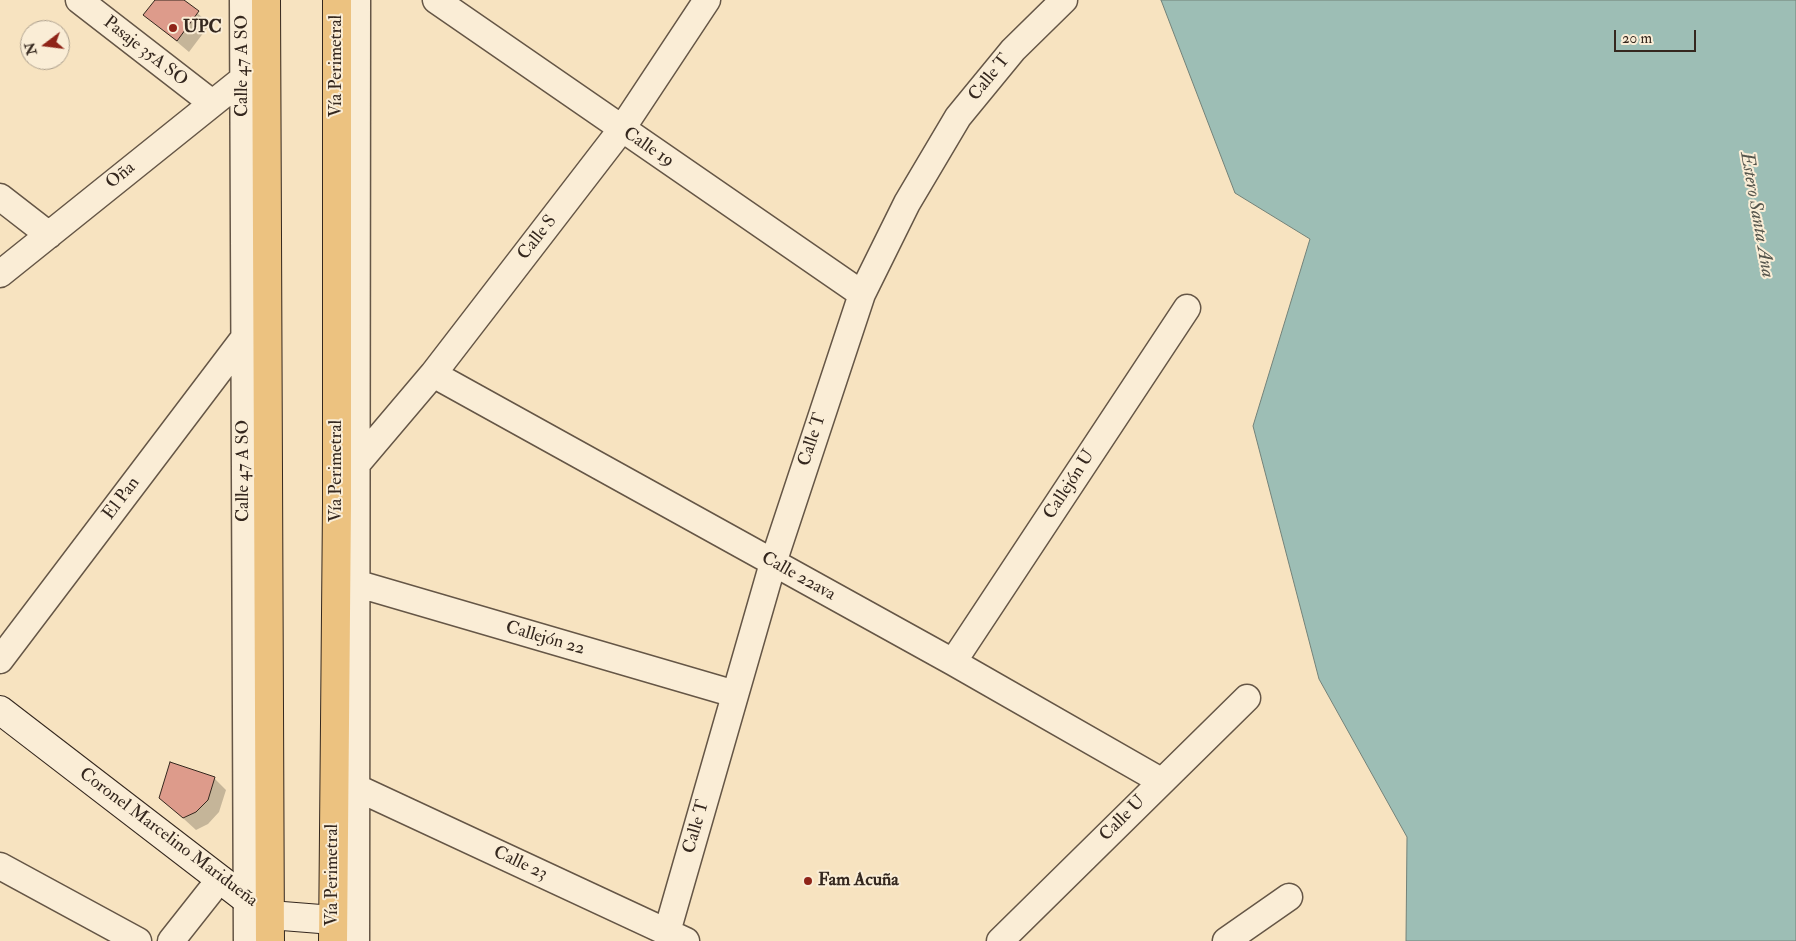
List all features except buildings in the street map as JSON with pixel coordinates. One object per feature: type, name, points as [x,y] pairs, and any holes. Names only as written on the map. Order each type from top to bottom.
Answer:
[{"type":"highway","points":[[266,0],[270,928]]},
{"type":"highway","name":"Vía Perimetral","points":[[337,0],[337,505],[344,931]]},
{"type":"main road","name":"Coronel Marcelino Maridueña","points":[[0,710],[247,900],[270,928],[344,931]]},
{"type":"street","name":"Pasaje 35A SO","points":[[79,0],[212,103]]},
{"type":"street","name":"Calle 47 A SO","points":[[243,0],[247,941]]},
{"type":"street","name":"Vía Perimetral","points":[[344,931],[355,787],[356,0]]},
{"type":"street","name":"Calle 19","points":[[436,0],[862,294]]},
{"type":"street","name":"Calle S","points":[[355,466],[433,374],[622,130],[707,0]]},
{"type":"street","name":"Calle T","points":[[676,936],[735,694],[773,563],[862,294],[907,203],[958,117],[1013,50],[1064,0]]},
{"type":"street","name":"Oña","points":[[0,274],[243,79]]},
{"type":"street","points":[[0,197],[49,235]]},
{"type":"street","name":"Callejón U","points":[[953,662],[1186,308]]},
{"type":"street","name":"El Pan","points":[[0,660],[244,338]]},
{"type":"street","name":"Calle 22ava","points":[[433,374],[953,662],[1161,782]]},
{"type":"street","name":"Callejón 22","points":[[355,583],[735,694]]},
{"type":"street","name":"Calle U","points":[[1000,941],[1247,698]]},
{"type":"street","name":"Calle 23","points":[[355,787],[676,936]]},
{"type":"street","points":[[0,866],[138,941]]},
{"type":"street","points":[[171,941],[220,879]]},
{"type":"street","points":[[1226,941],[1289,897]]},
{"type":"water","name":"Estero Santa Ana","points":[[1161,0],[1796,0],[1796,941],[1406,941],[1407,837],[1319,679],[1253,426],[1310,239],[1235,193]]},
{"type":"place","name":"UPC","points":[[173,28]]},
{"type":"place","name":"Fam Acuña","points":[[808,881]]}]
